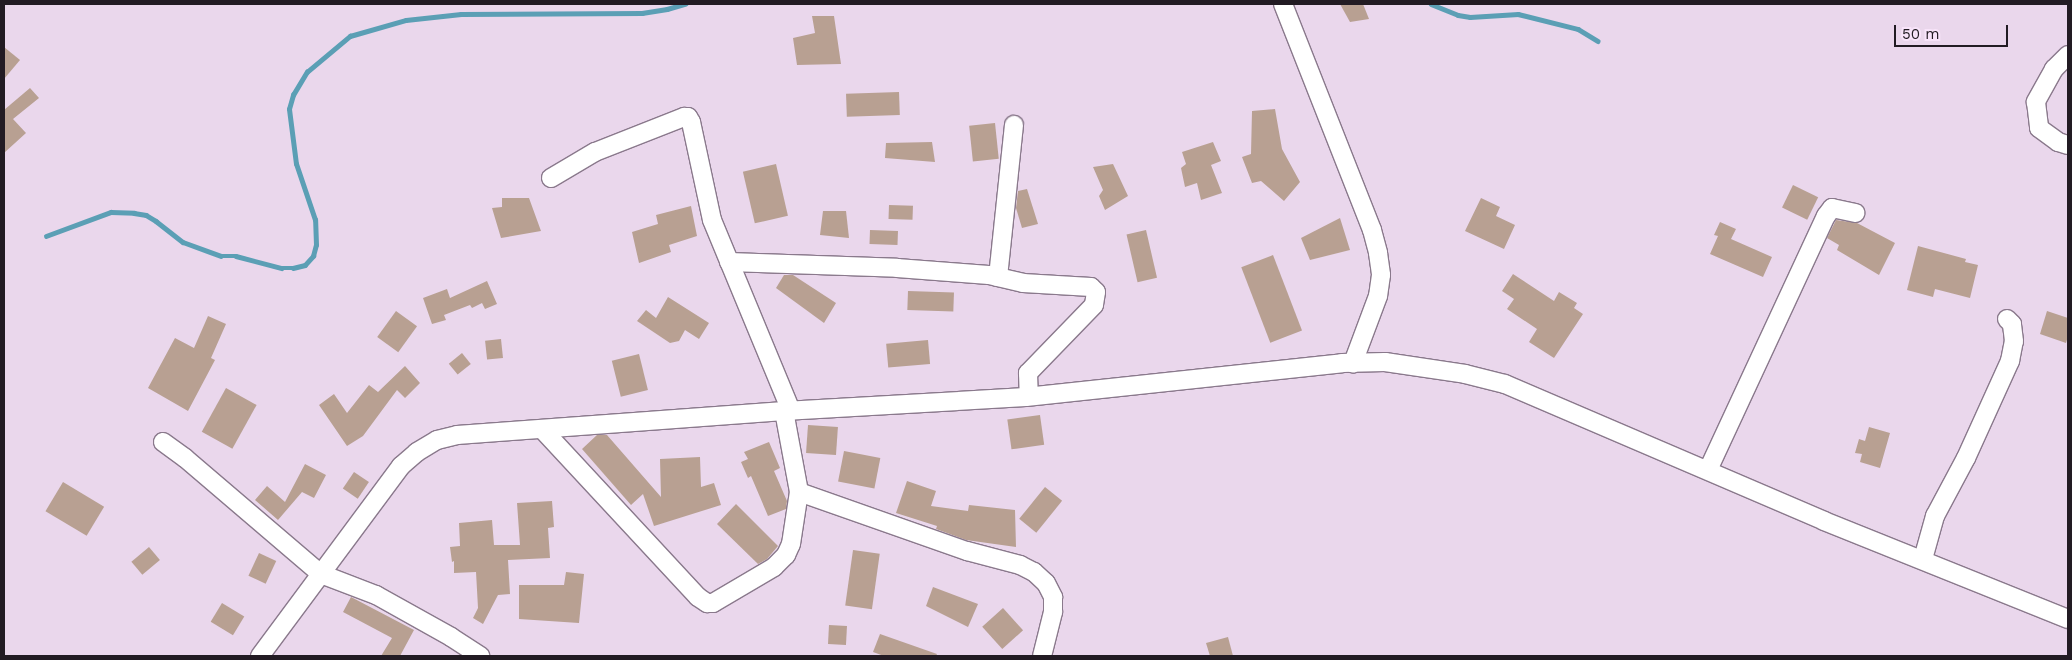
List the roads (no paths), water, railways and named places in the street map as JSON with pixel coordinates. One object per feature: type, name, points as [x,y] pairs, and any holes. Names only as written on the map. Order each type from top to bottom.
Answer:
[{"type":"street","points":[[1283,4],[1372,230],[1378,253],[1381,275],[1378,296],[1353,363]]},
{"type":"street","points":[[2068,55],[2054,69],[2036,102],[2040,128],[2058,142],[2068,145]]},
{"type":"street","points":[[542,429],[698,597],[707,603],[713,603],[774,568],[786,555],[791,544],[799,492],[788,411],[712,220],[692,122],[684,117],[595,152],[551,178]]},
{"type":"street","points":[[998,277],[1014,125]]},
{"type":"street","points":[[1708,470],[1826,216],[1832,208],[1855,213]]},
{"type":"street","points":[[729,262],[897,268],[998,277],[1023,284],[1082,285],[1091,287],[1096,292],[1096,299],[1091,309],[1028,373],[1029,396]]},
{"type":"street","points":[[1923,559],[1935,516],[1966,458],[2010,361],[2014,341],[2012,324],[2007,319]]},
{"type":"street","points":[[260,656],[402,466],[417,452],[437,440],[457,436],[542,429],[1029,396],[1353,363],[1386,362],[1465,374],[1505,384],[1824,521],[1923,559],[2068,619]]},
{"type":"street","points":[[163,442],[320,574],[376,595],[451,637],[480,656]]},
{"type":"street","points":[[799,492],[967,551],[1020,565],[1034,572],[1046,583],[1053,597],[1053,612],[1042,656]]},
{"type":"waterway","points":[[46,236],[111,212],[134,213],[146,215],[183,242],[221,256],[236,256],[281,268],[305,265],[313,256],[316,245],[315,220],[296,164],[289,109],[293,95],[307,72],[350,36],[406,20],[461,14],[642,13],[685,4]]},
{"type":"waterway","points":[[1431,4],[1458,15],[1470,17],[1518,14],[1578,29],[1598,41]]}]
